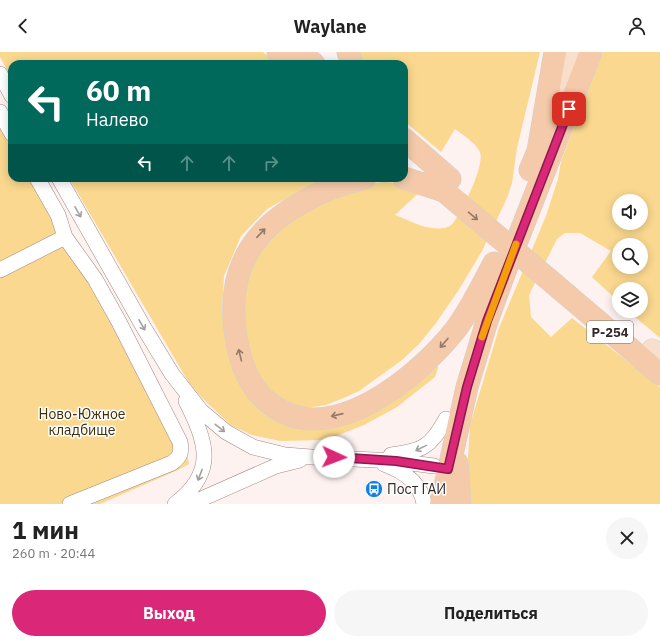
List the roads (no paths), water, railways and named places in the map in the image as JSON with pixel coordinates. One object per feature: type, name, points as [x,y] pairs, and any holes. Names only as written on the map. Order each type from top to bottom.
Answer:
[{"type":"highway","points":[[278,52],[287,60]]},
{"type":"highway","points":[[300,52],[309,60]]},
{"type":"highway","points":[[425,504],[441,468],[453,421],[464,348],[494,263],[538,151],[555,52]]},
{"type":"highway","points":[[460,504],[456,472],[453,421],[509,262],[591,52]]},
{"type":"highway","name":"Р-254","points":[[408,146],[447,185],[658,363]]},
{"type":"highway","points":[[408,179],[447,185]]},
{"type":"highway","points":[[352,182],[332,188],[292,208],[256,238],[242,260],[238,272],[234,296],[234,312],[238,347],[242,364],[248,378],[254,389],[269,404],[291,415],[301,418],[326,418],[350,412],[396,387],[427,361],[456,328],[469,310],[494,263]]},
{"type":"highway","points":[[441,468],[441,504]]},
{"type":"main road","points":[[538,151],[576,52]]},
{"type":"street","points":[[0,74],[8,89]]},
{"type":"street","points":[[0,112],[8,127]]},
{"type":"street","points":[[39,182],[58,215],[65,237],[99,285],[156,393],[180,442],[182,450],[179,458],[172,463],[70,504]]},
{"type":"street","points":[[61,182],[144,328],[172,374],[196,425],[204,454],[203,469],[198,482],[192,490],[175,504]]},
{"type":"street","points":[[0,270],[65,237]]},
{"type":"street","points":[[172,374],[201,411],[226,432],[253,447],[285,455],[368,459],[441,468]]},
{"type":"street","points":[[368,459],[402,454],[424,447],[453,421]]},
{"type":"street","points":[[190,504],[276,466],[311,457]]},
{"type":"street","points":[[368,459],[394,468],[409,477],[419,490],[425,504]]},
{"type":"place","name":"Пост ГАИ","points":[[374,489]]},
{"type":"park label","name":"Ново-Южное кладбище","points":[[82,422]]}]
